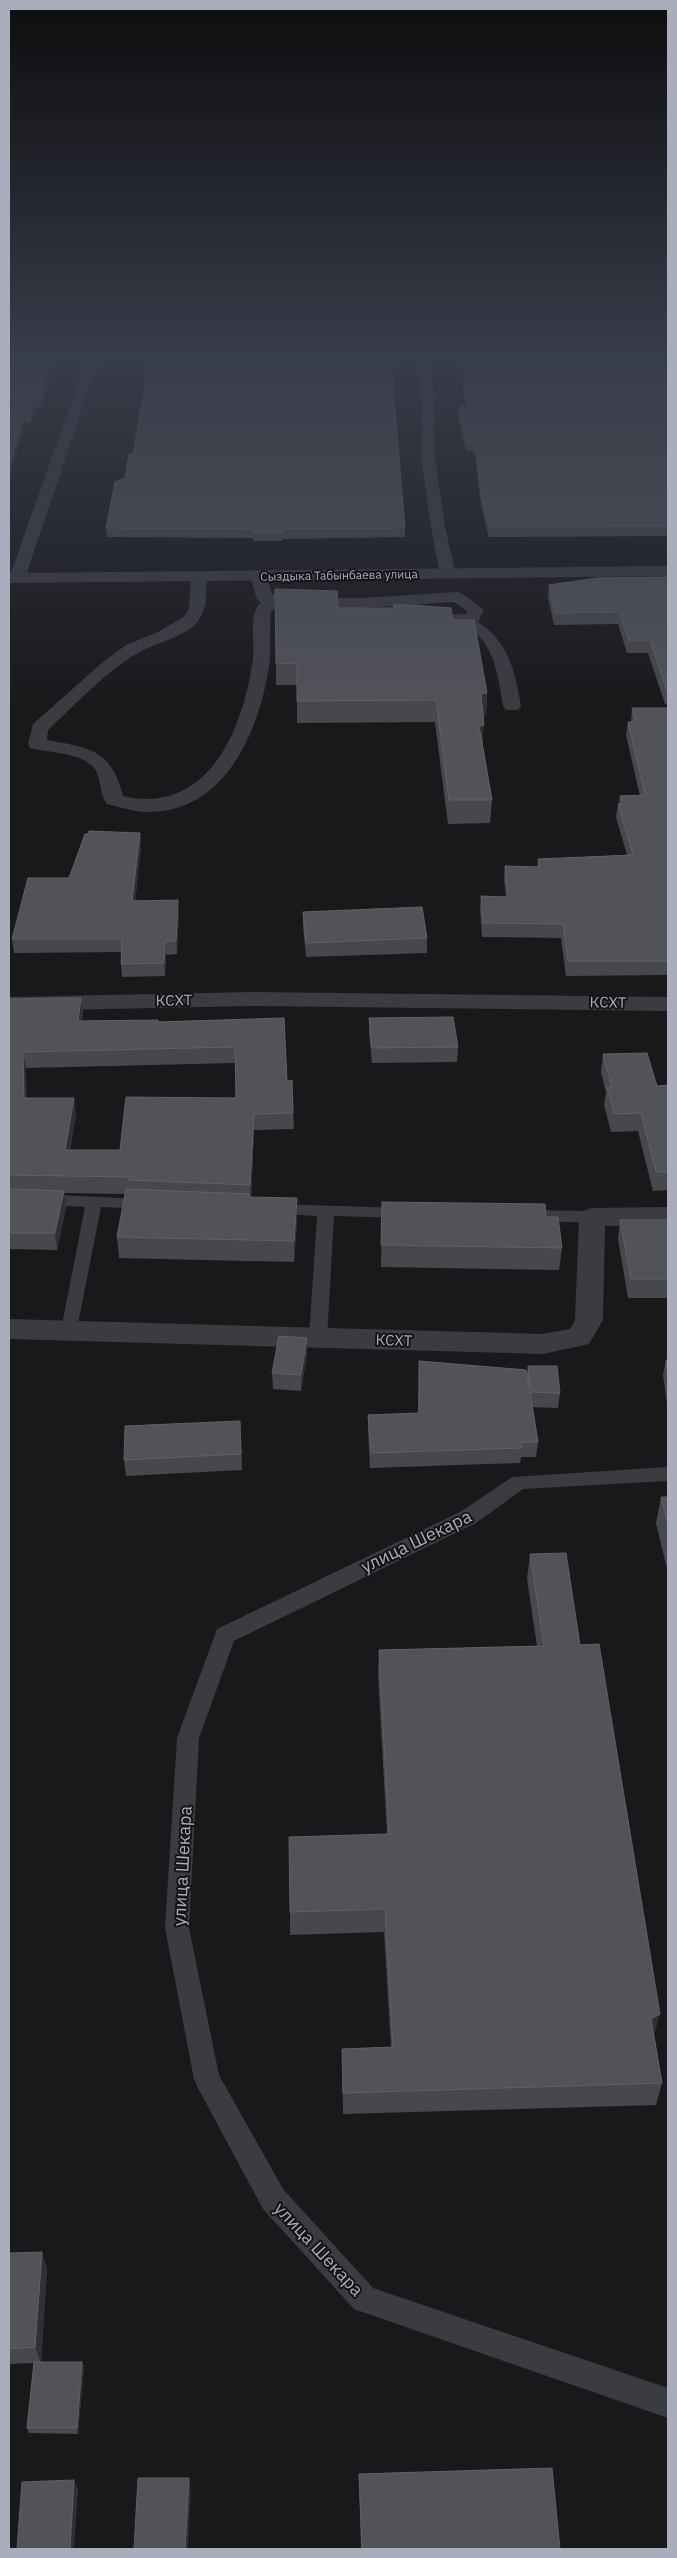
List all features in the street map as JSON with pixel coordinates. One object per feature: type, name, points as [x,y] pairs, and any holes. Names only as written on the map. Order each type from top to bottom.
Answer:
[{"type":"street","points":[[13,578],[51,472]]},
{"type":"street","points":[[430,472],[438,527],[448,574]]},
{"type":"street","name":"Сыздыка Табынбаева улица","points":[[13,578],[668,571]]},
{"type":"street","points":[[258,576],[264,599],[363,603],[457,597],[476,610],[472,618],[438,620],[469,623],[481,631],[494,646],[506,668],[512,706]]},
{"type":"street","points":[[199,577],[197,609],[191,620],[162,637],[132,649],[109,666],[39,728],[37,744],[72,751],[98,761],[109,779],[114,800],[148,806],[183,799],[205,786],[231,758],[242,740],[256,693],[263,640],[262,617],[264,608],[272,603],[338,602],[358,608],[375,617],[390,618]]},
{"type":"street","name":"КСХТ","points":[[9,1004],[252,999],[668,1004]]},
{"type":"street","points":[[592,1217],[668,1216]]},
{"type":"street","name":"КСХТ","points":[[9,1329],[543,1344],[579,1337],[590,1320],[592,1217]]},
{"type":"lane","points":[[9,1198],[162,1205]]},
{"type":"lane","points":[[70,1330],[94,1202]]},
{"type":"lane","points":[[258,1209],[425,1214]]},
{"type":"lane","points":[[318,1338],[326,1212]]},
{"type":"lane","points":[[504,1215],[592,1217]]},
{"type":"lane","name":"улица Шекара","points":[[668,1474],[519,1482],[469,1518],[376,1560],[225,1636],[188,1738],[177,1928],[207,2079],[272,2199],[364,2299],[668,2403]]},
{"type":"building","points":[[126,472],[400,472],[405,528],[282,529],[282,532],[253,532],[253,529],[106,528],[115,482],[125,478]]},
{"type":"building","points":[[479,472],[668,472],[668,526],[490,527],[481,495]]},
{"type":"building","points":[[668,577],[668,692],[650,640],[629,640],[619,612],[555,613],[549,585],[597,578]]},
{"type":"building","points":[[275,589],[337,591],[338,608],[394,608],[393,605],[413,605],[451,608],[453,620],[474,620],[487,693],[481,694],[484,725],[479,726],[492,800],[449,800],[436,700],[297,701],[297,663],[276,664]]},
{"type":"building","points":[[632,708],[668,708],[668,961],[568,961],[563,924],[483,923],[481,896],[508,897],[505,866],[540,867],[538,859],[633,855],[618,804],[622,804],[620,796],[645,795],[628,722],[636,722]]},
{"type":"building","points":[[89,831],[140,833],[132,901],[178,900],[176,941],[165,941],[164,963],[121,964],[122,939],[12,939],[28,878],[69,878],[85,834],[88,834]]},
{"type":"building","points":[[422,907],[427,938],[306,943],[303,912]]},
{"type":"building","points":[[81,998],[78,1021],[158,1020],[158,1022],[284,1018],[287,1081],[292,1080],[293,1113],[254,1114],[250,1185],[129,1180],[129,1177],[9,1175],[9,999]],"holes":[[[235,1047],[236,1098],[126,1097],[120,1150],[65,1150],[74,1098],[24,1098],[23,1052]]]},
{"type":"building","points":[[453,1017],[458,1047],[372,1048],[369,1018]]},
{"type":"building","points":[[647,1053],[657,1086],[668,1085],[668,1172],[656,1172],[641,1113],[614,1114],[607,1087],[612,1087],[603,1054]]},
{"type":"building","points":[[9,1189],[64,1191],[55,1233],[9,1233]]},
{"type":"building","points":[[126,1189],[249,1194],[249,1197],[297,1198],[294,1241],[117,1237]]},
{"type":"building","points":[[382,1202],[545,1204],[546,1217],[558,1217],[562,1248],[381,1245]]},
{"type":"building","points":[[620,1220],[668,1220],[668,1279],[631,1279]]},
{"type":"building","points":[[279,1336],[307,1338],[301,1375],[272,1373]]},
{"type":"building","points":[[666,1360],[668,1360],[668,1379]]},
{"type":"building","points":[[419,1361],[526,1370],[530,1390],[528,1366],[557,1366],[560,1393],[530,1392],[538,1442],[521,1442],[522,1448],[371,1453],[368,1415],[419,1413]]},
{"type":"building","points":[[240,1421],[241,1454],[124,1460],[125,1426]]},
{"type":"building","points":[[661,1497],[668,1497],[668,1525]]},
{"type":"building","points":[[566,1553],[580,1645],[599,1644],[660,2014],[651,2019],[662,2083],[343,2093],[342,2049],[393,2047],[385,1909],[290,1912],[289,1837],[389,1834],[379,1650],[544,1646],[530,1554]]},
{"type":"building","points":[[42,2252],[35,2347],[9,2349],[9,2253]]},
{"type":"building","points":[[34,2362],[82,2362],[77,2428],[27,2428]]},
{"type":"building","points":[[552,2468],[560,2549],[362,2549],[359,2474]]},
{"type":"building","points":[[138,2478],[189,2478],[185,2549],[134,2549]]},
{"type":"building","points":[[74,2480],[70,2549],[17,2549],[22,2482]]}]
